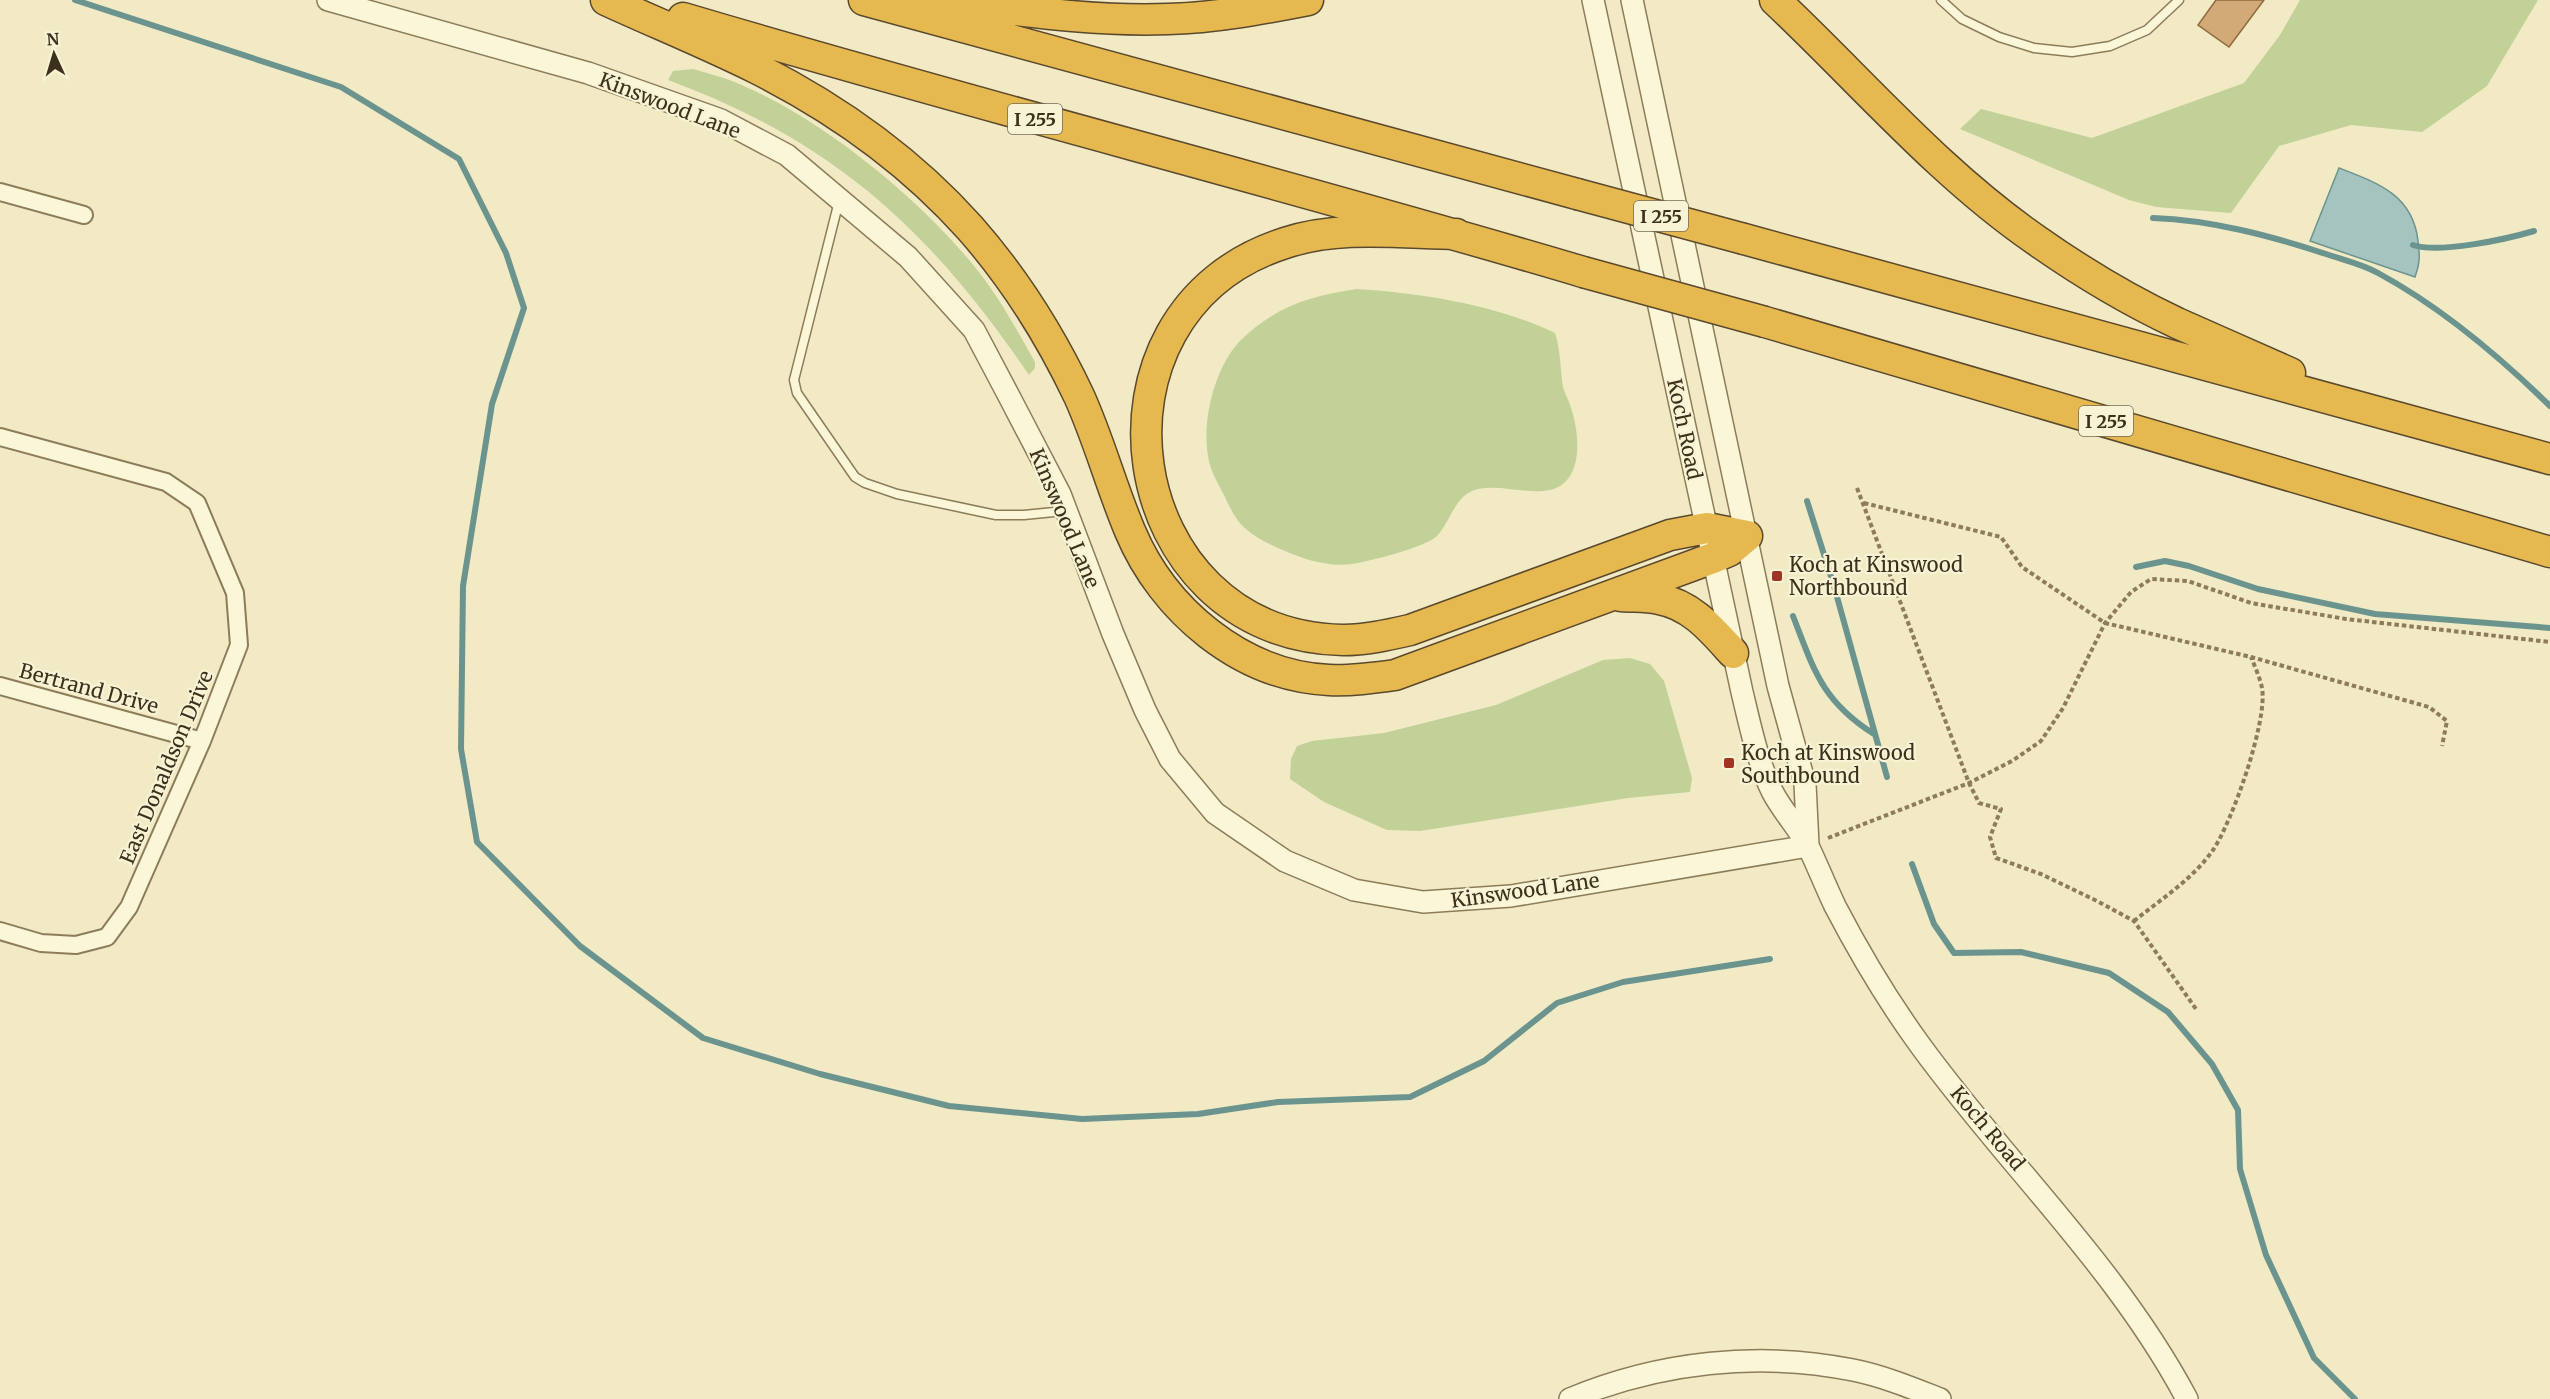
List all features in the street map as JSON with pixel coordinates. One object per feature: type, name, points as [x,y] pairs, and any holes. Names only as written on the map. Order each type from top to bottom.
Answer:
[{"type":"highway","points":[[606,0],[757,68],[792,88],[870,137],[904,164],[947,204],[998,262],[1026,301],[1051,342],[1079,396],[1131,533],[1151,571],[1174,603],[1198,626],[1254,661],[1287,673],[1326,680],[1361,680],[1395,675],[1713,558],[1729,551],[1747,536]]},
{"type":"highway","name":"I 255","points":[[616,0],[990,107],[1306,191],[1583,272],[1765,322],[2550,552]]},
{"type":"highway","name":"I 255","points":[[864,0],[2550,459]]},
{"type":"highway","points":[[932,0],[1067,16],[1169,20],[1222,15],[1308,0]]},
{"type":"highway","points":[[1775,0],[1923,147],[1996,211],[2036,240],[2121,294],[2167,318],[2368,410]]},
{"type":"highway","points":[[1456,234],[1347,232],[1284,243],[1232,268],[1191,306],[1172,332],[1158,359],[1150,387],[1146,417],[1146,452],[1150,483],[1159,511],[1191,567],[1216,591],[1243,611],[1272,626],[1342,640],[1372,638],[1410,630],[1670,535],[1707,528],[1747,536]]},
{"type":"highway","points":[[1609,596],[1659,598],[1683,607],[1704,620],[1733,653]]},
{"type":"street","name":"Kinswood Lane","points":[[327,0],[588,73],[721,120],[787,155],[908,257],[974,330],[1054,483],[1113,634],[1145,710],[1170,759],[1215,813],[1285,861],[1354,890],[1423,902],[1511,896],[1808,846]]},
{"type":"street","name":"Koch Road","points":[[1593,0],[1733,653],[1754,742],[1772,791],[1808,846],[1854,942],[1920,1046],[2077,1236],[2151,1338],[2187,1399]]},
{"type":"street","name":"Koch Road","points":[[1632,0],[1778,686],[1805,784],[1808,846]]},
{"type":"street","points":[[0,192],[84,215]]},
{"type":"street","name":"East Donaldson Drive","points":[[0,438],[166,482],[196,503],[235,593],[238,645],[202,741],[129,908],[107,937],[76,945],[41,943],[0,931]]},
{"type":"street","name":"Bertrand Drive","points":[[0,686],[202,741]]},
{"type":"street","points":[[1570,1399],[1635,1376],[1726,1361],[1768,1360],[1855,1370],[1940,1399]]},
{"type":"lane","points":[[1941,0],[1962,19],[1999,37],[2034,48],[2072,52],[2110,46],[2147,30],[2180,0]]},
{"type":"lane","points":[[839,198],[794,380],[797,393],[855,477],[897,494],[996,515],[1024,516],[1066,511]]},
{"type":"path","points":[[1857,488],[1969,783],[1979,803],[2001,809],[1990,837],[1996,858],[2041,874],[2134,921],[2196,1009]]},
{"type":"path","points":[[1863,503],[2001,537],[2022,567],[2105,623],[2251,657],[2429,707],[2447,721],[2442,746]]},
{"type":"path","points":[[1808,846],[1969,783],[2012,761],[2041,741],[2062,708],[2105,623],[2131,592],[2151,579],[2188,581],[2251,603],[2346,620],[2550,642]]},
{"type":"path","points":[[2134,921],[2194,873],[2213,850],[2229,816],[2260,723],[2262,689],[2251,657]]},
{"type":"green space","points":[[2300,0],[2538,0],[2487,86],[2422,132],[2351,125],[2279,146],[2231,213],[2156,207],[2129,200],[1960,129],[1981,109],[2092,138],[2244,83],[2280,35]]},
{"type":"green space","points":[[693,69],[732,81],[766,96],[801,116],[836,139],[903,193],[961,251],[992,290],[1035,362],[1035,368],[1029,375],[992,323],[954,276],[915,234],[874,196],[830,162],[781,132],[727,105],[668,80],[673,71]]},
{"type":"green space","points":[[1357,289],[1458,302],[1509,315],[1555,333],[1563,387],[1576,431],[1577,456],[1569,478],[1550,490],[1487,488],[1470,492],[1459,502],[1442,530],[1431,540],[1396,553],[1351,564],[1326,564],[1301,557],[1264,541],[1246,529],[1239,522],[1213,474],[1208,456],[1207,422],[1221,369],[1239,342],[1265,320],[1293,305],[1323,295]]},
{"type":"green space","points":[[1630,658],[1650,664],[1664,681],[1692,778],[1690,792],[1628,798],[1420,831],[1387,830],[1324,802],[1290,779],[1291,759],[1297,746],[1312,741],[1384,733],[1496,705],[1603,660]]},
{"type":"water","points":[[2339,168],[2380,186],[2391,193],[2409,212],[2415,225],[2419,246],[2419,264],[2415,277],[2310,241]]},
{"type":"building","points":[[2216,0],[2264,0],[2229,47],[2198,25]]},
{"type":"waterway","points":[[75,0],[341,87],[459,159],[506,253],[524,308],[492,404],[463,586],[461,749],[477,842],[580,946],[703,1038],[820,1074],[949,1106],[1082,1119],[1198,1114],[1278,1102],[1410,1097],[1484,1061],[1557,1003],[1623,982],[1770,959]]},
{"type":"waterway","points":[[2153,218],[2197,222],[2263,235],[2372,270],[2401,286],[2447,317],[2510,369],[2550,406]]},
{"type":"waterway","points":[[2413,245],[2456,247],[2534,231]]},
{"type":"waterway","points":[[1807,501],[1834,586],[1887,777]]},
{"type":"waterway","points":[[2136,567],[2165,561],[2189,566],[2258,589],[2375,614],[2550,628]]},
{"type":"waterway","points":[[1793,616],[1807,653],[1822,683],[1842,709],[1874,734]]},
{"type":"waterway","points":[[1912,864],[1934,924],[1954,953],[2021,952],[2109,973],[2168,1012],[2212,1064],[2238,1110],[2240,1169],[2266,1255],[2314,1358],[2355,1399]]},
{"type":"place","name":"Koch at Kinswood Northbound","points":[[1777,576]]},
{"type":"place","name":"Koch at Kinswood Southbound","points":[[1729,763]]}]
